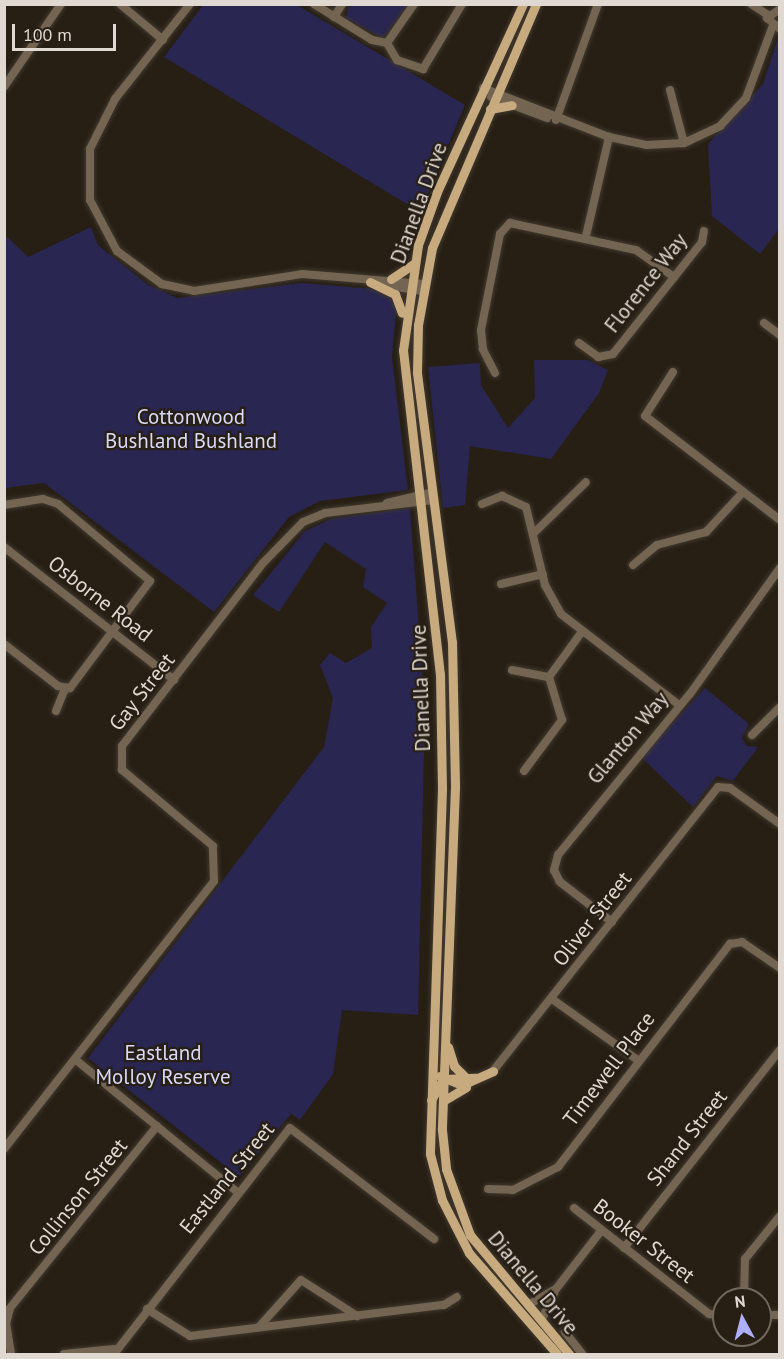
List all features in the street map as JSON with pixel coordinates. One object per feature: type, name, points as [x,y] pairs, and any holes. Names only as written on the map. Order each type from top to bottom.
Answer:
[{"type":"main road","name":"Dianella Drive","points":[[523,4],[437,192],[414,263],[404,325],[404,378],[440,674],[442,789],[429,1102],[433,1169],[454,1228],[483,1274],[557,1354]]},
{"type":"main road","name":"Dianella Drive","points":[[536,4],[450,195],[423,287],[417,373],[449,605],[453,688],[455,787],[443,1079],[443,1144],[458,1206],[492,1267],[542,1319],[569,1354]]},
{"type":"main road","points":[[490,109],[512,105]]},
{"type":"main road","points":[[390,279],[414,263]]},
{"type":"main road","points":[[370,282],[395,294],[404,325]]},
{"type":"main road","points":[[445,1035],[452,1063],[468,1081]]},
{"type":"main road","points":[[431,1052],[443,1079]]},
{"type":"main road","points":[[443,1101],[468,1081],[494,1071]]},
{"type":"main road","points":[[443,1079],[468,1081]]},
{"type":"main road","points":[[429,1102],[443,1079]]},
{"type":"street","points":[[4,87],[61,4]]},
{"type":"street","points":[[120,4],[163,40]]},
{"type":"street","points":[[190,4],[115,99],[90,149],[90,200],[117,251],[148,276],[178,289],[211,290],[284,275],[390,279],[410,285]]},
{"type":"street","points":[[314,4],[372,40],[387,43],[397,60],[423,69],[462,4]]},
{"type":"street","points":[[334,17],[342,4]]},
{"type":"street","points":[[387,43],[414,4]]},
{"type":"street","points":[[553,119],[598,4]]},
{"type":"street","points":[[496,96],[512,105],[609,137],[646,145],[684,143],[720,126],[746,98],[776,28],[768,15],[751,4]]},
{"type":"street","points":[[768,15],[780,9]]},
{"type":"street","points":[[670,90],[684,143]]},
{"type":"street","points":[[482,91],[553,119]]},
{"type":"street","points":[[586,236],[609,137]]},
{"type":"street","points":[[495,373],[483,349],[481,330],[500,234],[510,223],[521,222],[636,250],[674,277]]},
{"type":"street","name":"Florence Way","points":[[579,344],[598,357],[613,354],[674,277],[704,231]]},
{"type":"street","points":[[356,278],[370,282],[423,287]]},
{"type":"street","points":[[764,323],[780,335]]},
{"type":"street","points":[[673,372],[645,416],[780,520]]},
{"type":"street","points":[[535,532],[586,482]]},
{"type":"street","points":[[633,565],[657,545],[706,532],[743,492]]},
{"type":"street","name":"Gay Street","points":[[75,1060],[214,880],[216,855],[206,836],[118,762],[122,746],[303,522],[433,496]]},
{"type":"street","points":[[482,504],[502,496],[515,500],[531,516],[543,574],[561,614],[581,633],[678,704]]},
{"type":"street","points":[[4,505],[43,499],[58,504],[147,573],[147,591],[65,689],[56,711]]},
{"type":"street","name":"Osborne Road","points":[[4,547],[174,680]]},
{"type":"street","name":"Glanton Way","points":[[612,922],[560,882],[554,870],[558,855],[678,704],[780,568]]},
{"type":"street","points":[[501,584],[543,574]]},
{"type":"street","points":[[549,677],[581,633]]},
{"type":"street","points":[[4,644],[65,689]]},
{"type":"street","points":[[512,670],[549,677]]},
{"type":"street","points":[[524,771],[562,720],[549,677]]},
{"type":"street","points":[[752,735],[780,707]]},
{"type":"street","name":"Oliver Street","points":[[494,1071],[718,787],[730,788],[780,824]]},
{"type":"street","name":"Timewell Place","points":[[488,1189],[513,1190],[558,1167],[636,1059],[730,944],[742,942],[780,968]]},
{"type":"street","points":[[552,999],[636,1059]]},
{"type":"street","name":"Shand Street","points":[[624,1248],[780,1050]]},
{"type":"street","points":[[4,1149],[75,1060],[237,1191]]},
{"type":"street","name":"Collinson Street","points":[[11,1354],[10,1308],[157,1126]]},
{"type":"street","name":"Eastland Street","points":[[114,1352],[237,1191],[290,1128],[434,1239]]},
{"type":"street","name":"Booker Street","points":[[574,1208],[712,1314]]},
{"type":"street","points":[[745,1287],[746,1259],[780,1216]]},
{"type":"street","points":[[542,1319],[556,1289],[601,1231]]},
{"type":"street","points":[[259,1327],[301,1280],[357,1316]]},
{"type":"street","points":[[528,1305],[556,1289]]},
{"type":"street","points":[[147,1309],[190,1336],[444,1305],[458,1298]]},
{"type":"street","points":[[565,1332],[582,1354]]},
{"type":"street","points":[[64,1354],[114,1352]]},
{"type":"green space","points":[[203,5],[297,5],[465,105],[420,212],[164,57]]},
{"type":"green space","points":[[349,5],[408,5],[383,38],[346,18]]},
{"type":"green space","points":[[779,34],[779,229],[760,254],[712,216],[708,144],[763,84]]},
{"type":"green space","name":"Cottonwood Bushland Bushland","points":[[91,227],[98,245],[147,284],[177,298],[302,283],[398,291],[392,357],[408,490],[320,501],[289,517],[214,612],[44,483],[5,488],[4,234],[28,257]]},
{"type":"green space","points":[[534,360],[588,360],[608,370],[599,393],[551,459],[470,446],[465,505],[443,508],[428,367],[480,363],[481,385],[508,428],[535,398]]},
{"type":"green space","name":"Eastland Molloy Reserve","points":[[410,508],[425,710],[418,1015],[342,1010],[333,1074],[300,1120],[283,1108],[291,1114],[239,1177],[88,1058],[324,747],[333,698],[320,665],[330,653],[346,663],[372,648],[371,627],[387,603],[363,587],[366,569],[325,542],[279,612],[253,595],[305,531],[331,519]]},
{"type":"green space","points":[[705,688],[749,724],[742,738],[747,746],[758,747],[733,781],[717,776],[693,807],[641,757]]}]
